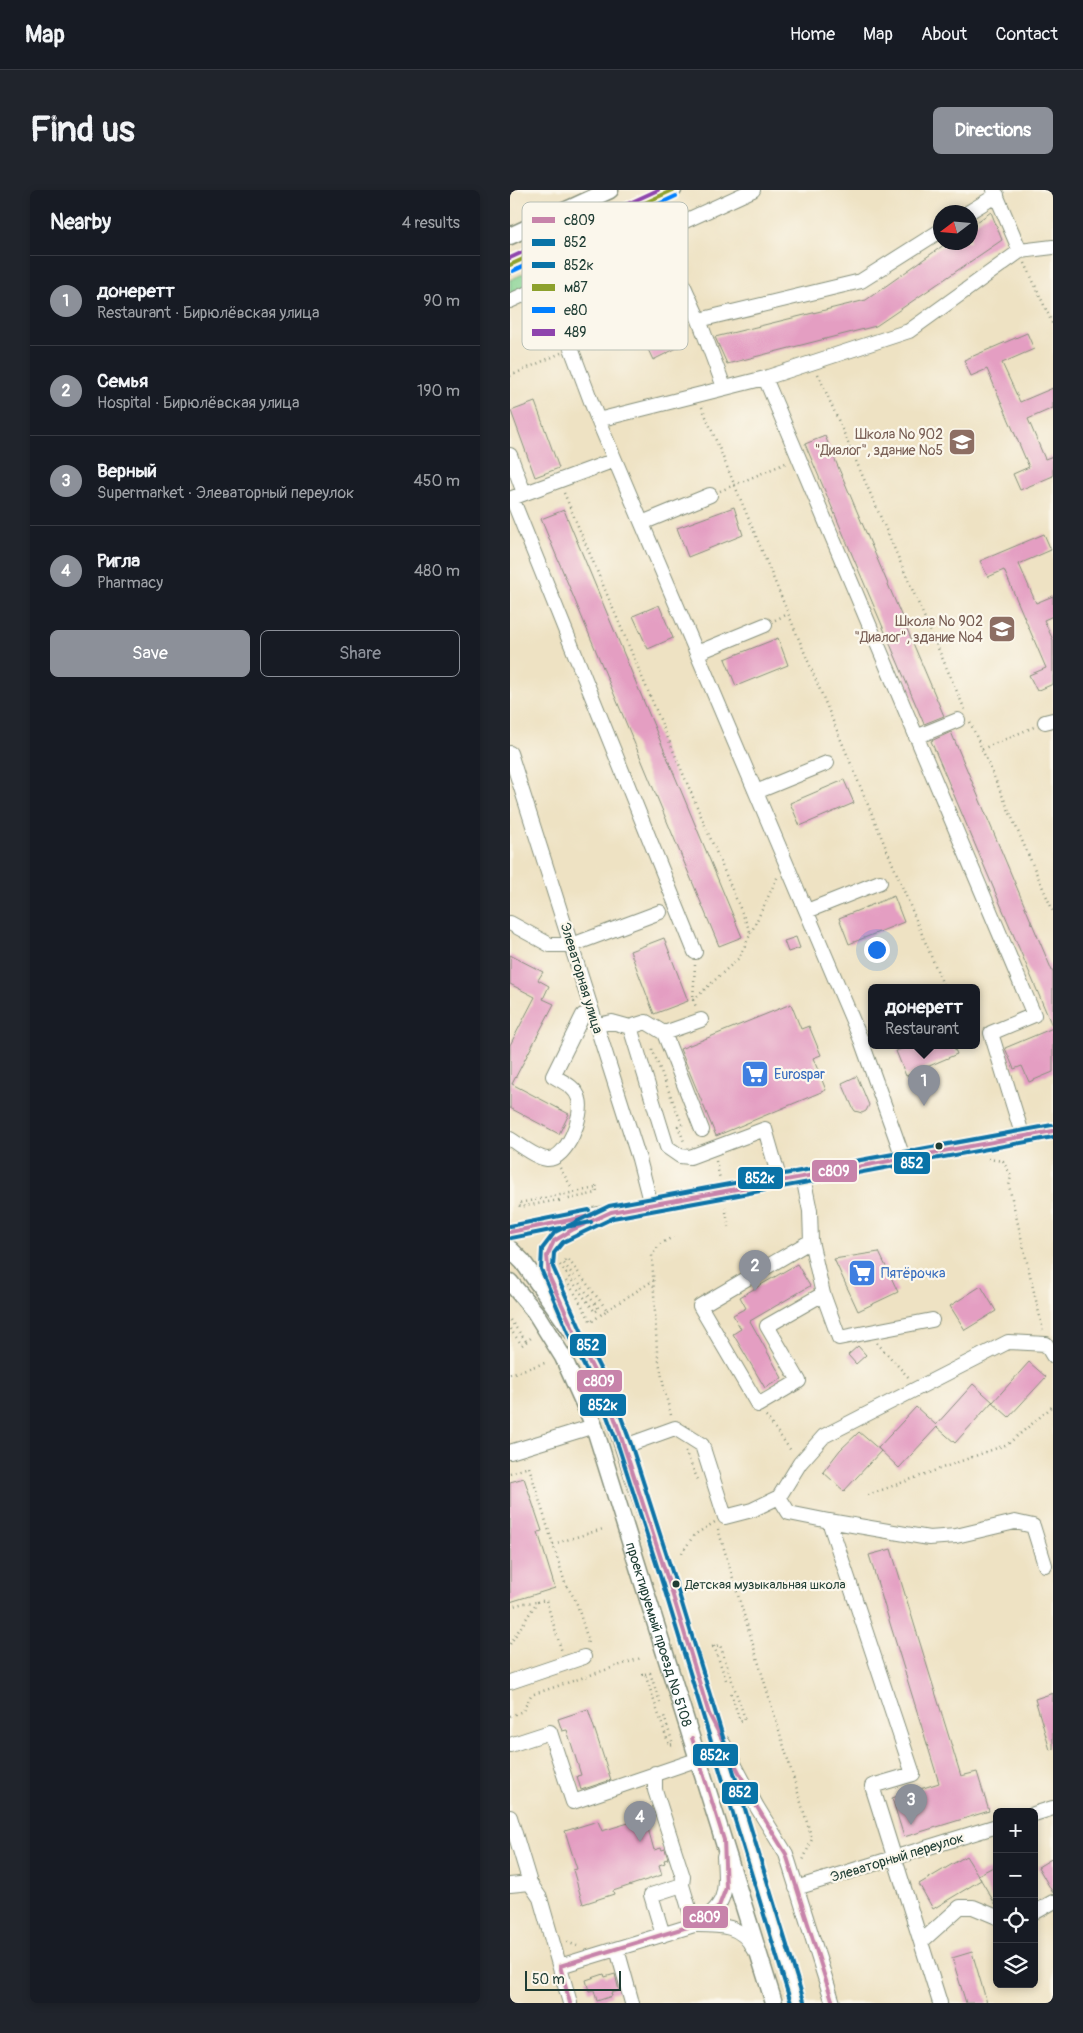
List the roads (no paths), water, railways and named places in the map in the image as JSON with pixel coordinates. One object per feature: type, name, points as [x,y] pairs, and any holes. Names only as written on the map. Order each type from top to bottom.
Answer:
[{"type":"main road","points":[[584,202],[610,190]]},
{"type":"main road","points":[[647,202],[673,190]]},
{"type":"main road","points":[[510,236],[522,230]]},
{"type":"main road","points":[[510,265],[522,259]]},
{"type":"main road","name":"проектируемый проезд № 5108","points":[[510,1249],[524,1262],[578,1340],[605,1392],[625,1446],[798,2003]]},
{"type":"main road","name":"проектируемый проезд № 5108","points":[[510,1282],[536,1312],[563,1357],[594,1426],[774,2003]]},
{"type":"street","points":[[688,220],[754,190]]},
{"type":"street","points":[[978,206],[996,193],[1020,251]]},
{"type":"street","points":[[699,320],[861,281],[933,235]]},
{"type":"street","points":[[598,420],[765,378],[910,331],[1020,251],[1053,247]]},
{"type":"street","points":[[510,301],[522,295]]},
{"type":"street","points":[[688,295],[724,387]]},
{"type":"street","points":[[572,350],[598,420],[756,792],[807,911],[866,1038]]},
{"type":"street","points":[[765,378],[1034,1015],[990,1033],[1023,1137]]},
{"type":"street","points":[[510,455],[524,493]]},
{"type":"street","points":[[615,460],[512,498],[695,952]]},
{"type":"street","points":[[642,522],[710,495]]},
{"type":"street","points":[[697,653],[765,624]]},
{"type":"street","points":[[916,737],[958,720]]},
{"type":"street","name":"Элеваторная улица","points":[[510,753],[639,1159],[651,1205]]},
{"type":"street","points":[[756,792],[827,763]]},
{"type":"street","points":[[807,911],[880,882]]},
{"type":"street","points":[[510,922],[550,945],[572,945],[660,912]]},
{"type":"street","points":[[510,1138],[545,1159],[553,1159],[561,1153],[577,1127],[580,1116],[579,1099],[574,1089],[553,1076],[583,1015],[595,1019],[636,1025],[646,1022],[664,1033],[700,1124]]},
{"type":"street","points":[[664,1033],[701,1020]]},
{"type":"street","points":[[636,1025],[667,1147],[680,1156],[690,1157],[765,1129],[780,1181]]},
{"type":"street","points":[[869,1049],[904,1160]]},
{"type":"street","points":[[510,1232],[522,1228],[1053,1132]]},
{"type":"street","points":[[803,1177],[810,1211],[811,1241],[823,1294],[839,1338],[932,1320]]},
{"type":"street","points":[[578,1340],[549,1276],[547,1256],[551,1246],[558,1237],[611,1212]]},
{"type":"street","points":[[811,1241],[700,1306],[758,1405],[799,1381],[767,1326],[823,1294]]},
{"type":"street","points":[[625,1446],[675,1428],[702,1445],[725,1517],[752,1510],[779,1497],[800,1463],[824,1436],[1008,1342],[1046,1344],[1053,1356]]},
{"type":"street","points":[[510,1452],[594,1426]]},
{"type":"street","points":[[779,1497],[789,1513],[929,1538],[956,1536],[1015,1522],[1033,1526],[1045,1565]]},
{"type":"street","points":[[829,1521],[913,1774],[872,1786],[940,2003]]},
{"type":"street","points":[[510,1682],[584,1657]]},
{"type":"street","points":[[709,1714],[749,1793],[786,1854],[802,1886],[833,2003]]},
{"type":"street","points":[[510,1745],[550,1732],[573,1802],[699,1759]]},
{"type":"street","points":[[656,1773],[655,1790],[683,1877],[682,1885],[694,1925]]},
{"type":"street","points":[[1038,1813],[1053,1808]]},
{"type":"street","points":[[510,1817],[530,1883],[540,1898],[570,2003]]},
{"type":"street","name":"Элеваторный переулок","points":[[802,1886],[993,1827]]},
{"type":"street","points":[[560,1966],[694,1925],[715,1911],[725,1895],[724,1840]]},
{"type":"street","points":[[510,1885],[530,1883]]},
{"type":"street","points":[[663,1935],[651,1895],[682,1885]]},
{"type":"street","points":[[1038,1911],[1053,1902]]},
{"type":"street","points":[[921,1942],[960,1907],[973,1907],[993,1915]]},
{"type":"street","points":[[694,1925],[725,1926],[740,1931],[748,1939],[766,1974]]},
{"type":"street","points":[[617,1949],[632,2003]]},
{"type":"place","name":"Школа № 902 \"Диалог\", здание №5","points":[[962,442]]},
{"type":"place","name":"Школа № 902 \"Диалог\", здание №4","points":[[1002,629]]},
{"type":"place","name":"Eurospar","points":[[755,1074]]},
{"type":"place","name":"донеретт","points":[[924,1106]]},
{"type":"place","name":"Пятёрочка","points":[[862,1273]]},
{"type":"place","name":"Семья","points":[[755,1291]]},
{"type":"place","name":"Детская музыкальная школа","points":[[676,1584]]},
{"type":"place","name":"Верный","points":[[911,1825]]},
{"type":"place","name":"Ригла","points":[[640,1842]]}]
